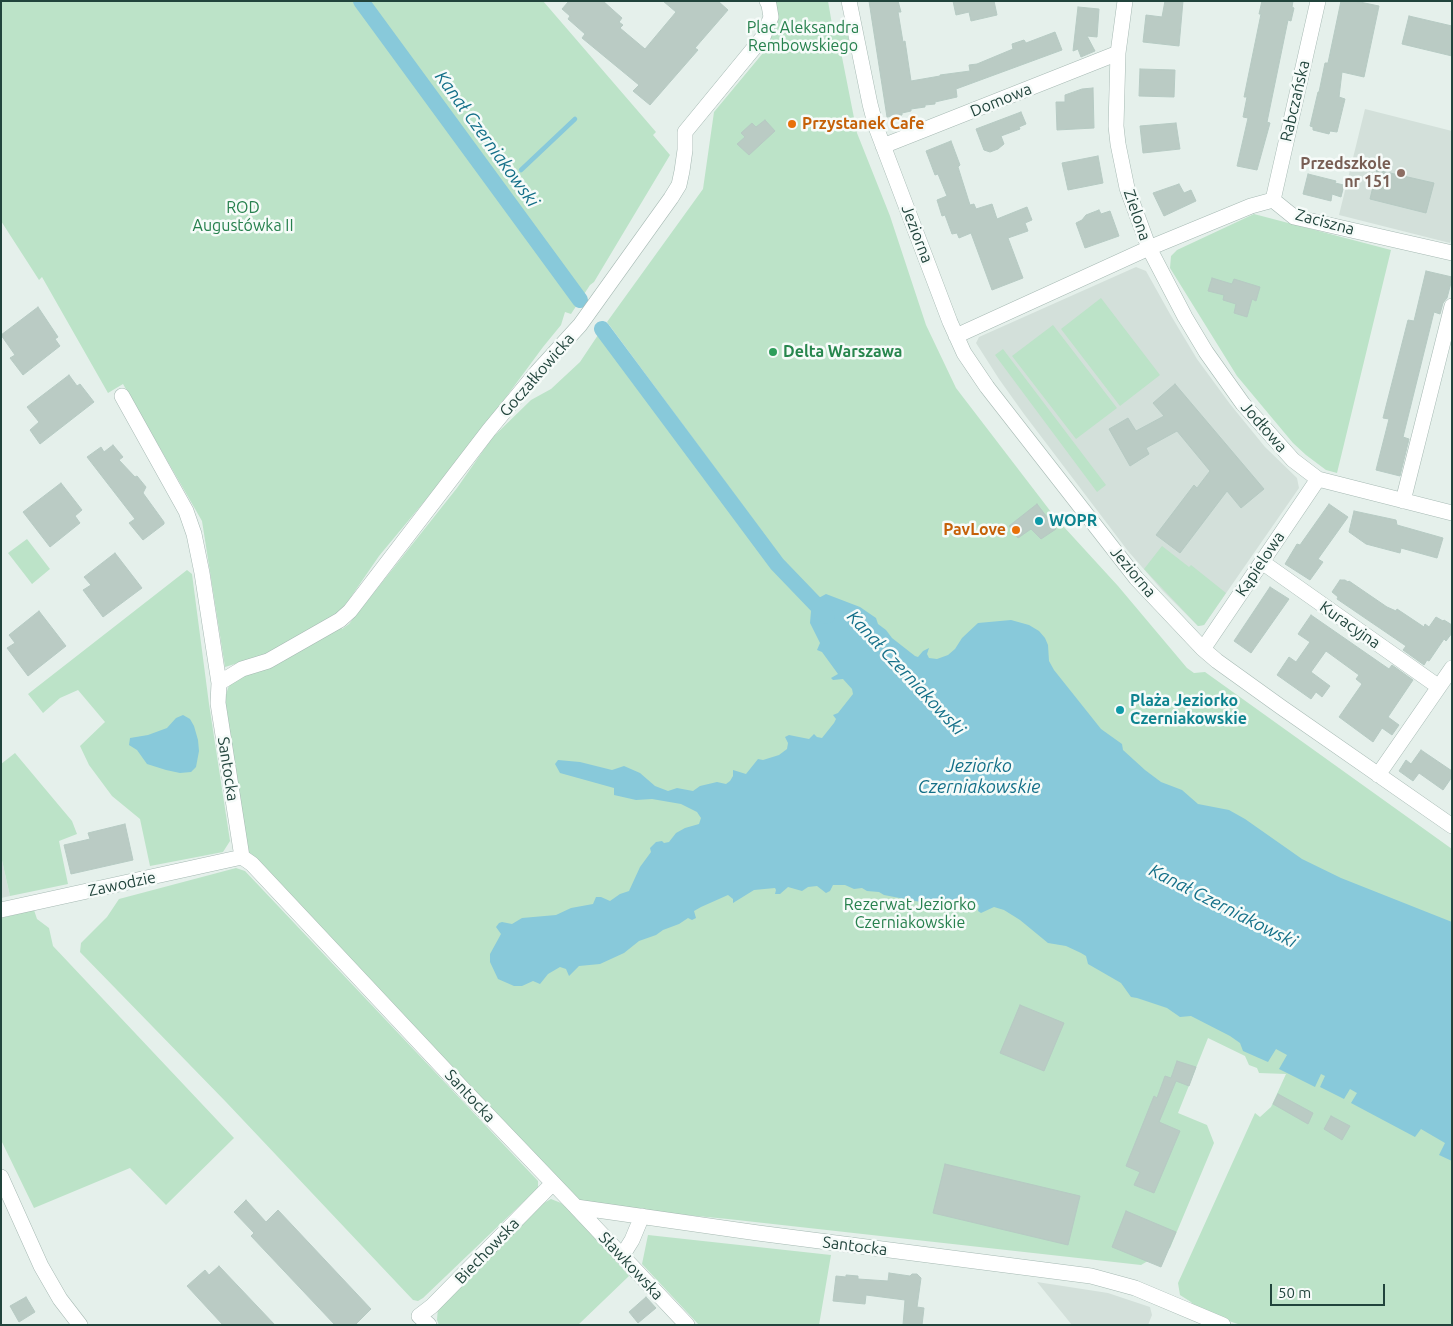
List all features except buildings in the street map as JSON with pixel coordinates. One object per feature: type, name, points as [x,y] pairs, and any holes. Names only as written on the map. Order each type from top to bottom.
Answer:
[{"type":"street","name":"Goczałkowicka","points":[[219,683],[242,669],[276,656],[340,620],[350,611],[495,423],[537,372],[580,325],[675,191],[682,171],[685,132],[763,37],[771,17],[767,1]]},
{"type":"street","points":[[849,1],[870,104],[883,146]]},
{"type":"street","name":"Zielona","points":[[956,336],[1149,248],[1127,188],[1116,126],[1118,53],[1125,1]]},
{"type":"street","name":"Rabczańska","points":[[1273,200],[1318,1]]},
{"type":"street","name":"Domowa","points":[[883,146],[1118,53]]},
{"type":"street","name":"Jeziorna","points":[[883,146],[964,353],[987,387],[1130,570],[1203,649],[1217,661],[1452,826]]},
{"type":"street","points":[[1149,248],[1251,206],[1273,200]]},
{"type":"street","name":"Zaciszna","points":[[1273,200],[1294,217],[1452,253]]},
{"type":"street","name":"Jodłowa","points":[[1149,248],[1185,317],[1224,378],[1259,423],[1293,460],[1318,479],[1452,513]]},
{"type":"street","points":[[1403,501],[1452,306]]},
{"type":"street","name":"Santocka","points":[[122,396],[186,511],[194,534],[201,564],[219,683],[218,703],[242,858],[252,864],[576,1207],[758,1233],[1091,1276],[1135,1288],[1223,1325]]},
{"type":"street","name":"Kąpielowa","points":[[1203,649],[1318,479]]},
{"type":"street","name":"Kuracyjna","points":[[1262,562],[1439,687]]},
{"type":"street","points":[[1378,774],[1452,668]]},
{"type":"street","name":"Zawodzie","points":[[1,910],[242,858]]},
{"type":"street","points":[[1,1177],[41,1266],[60,1299],[80,1325]]},
{"type":"street","name":"Biechowska","points":[[424,1320],[432,1306],[553,1183]]},
{"type":"street","name":"Sławkowska","points":[[576,1207],[687,1325]]},
{"type":"street","points":[[622,1256],[632,1240],[642,1216]]},
{"type":"shaded area","name":"Przedszkole nr 151","points":[[1365,109],[1452,131],[1452,235],[1450,243],[1339,215]]},
{"type":"shaded area","points":[[1136,267],[1146,271],[1197,359],[1265,447],[1297,478],[1299,488],[1204,625],[1198,626],[1162,590],[1128,551],[1024,414],[976,343],[979,337]]},
{"type":"shaded area","points":[[1,856],[10,896],[1,898]]},
{"type":"shaded area","points":[[1037,1282],[1108,1293],[1150,1307],[1152,1315],[1148,1325],[1072,1325]]},
{"type":"green space","name":"ROD Augustówka II","points":[[1,1],[543,1],[656,132],[653,135],[670,155],[594,282],[571,314],[565,312],[561,325],[467,450],[379,556],[342,610],[271,653],[225,667],[202,521],[123,384],[108,393],[42,277],[39,280],[1,221]]},
{"type":"green space","name":"Rezerwat Jeziorko Czerniakowskie","points":[[774,1],[828,1],[833,30],[846,27],[851,50],[841,52],[857,133],[890,216],[926,325],[956,388],[1061,525],[1118,586],[1187,668],[1194,673],[1205,672],[1452,849],[1452,1325],[1241,1325],[1198,1311],[1191,1302],[1180,1295],[1178,1283],[1255,1113],[1260,1117],[1271,1107],[1286,1074],[1259,1073],[1257,1068],[1249,1065],[1245,1056],[1208,1038],[1178,1113],[1207,1125],[1214,1143],[1170,1248],[1141,1265],[728,1219],[591,1206],[571,1202],[242,855],[225,698],[233,680],[341,624],[342,629],[349,624],[457,488],[492,438],[531,400],[551,389],[580,362],[598,335],[772,568],[782,559],[607,322],[703,189],[714,112],[768,47]]},
{"type":"green space","points":[[1254,214],[1391,250],[1337,473],[1326,470],[1293,443],[1237,376],[1170,268],[1171,256],[1177,250]]},
{"type":"green space","points":[[1101,298],[1160,375],[1120,406],[1061,329]]},
{"type":"green space","points":[[1053,325],[1117,408],[1076,439],[1012,356]]},
{"type":"green space","points":[[1003,349],[1106,485],[1097,492],[995,355]]},
{"type":"green space","points":[[27,539],[50,569],[32,584],[8,553]]},
{"type":"green space","points":[[1162,546],[1189,567],[1191,565],[1226,593],[1204,625],[1198,626],[1144,569]]},
{"type":"green space","points":[[187,570],[192,574],[230,841],[223,852],[150,866],[140,819],[112,796],[89,765],[80,746],[105,722],[78,690],[60,698],[43,713],[28,694]]},
{"type":"green space","points":[[15,753],[72,821],[77,834],[59,841],[68,884],[10,896],[1,856],[1,764]]},
{"type":"green space","points":[[236,868],[245,871],[538,1181],[538,1188],[418,1301],[413,1300],[226,1102],[80,952],[81,943],[107,917],[119,899]]},
{"type":"green space","points":[[34,910],[37,919],[49,928],[53,946],[234,1138],[166,1205],[130,1168],[34,1208],[1,1140],[1,918]]},
{"type":"green space","points":[[551,1199],[561,1203],[575,1215],[629,1276],[578,1325],[439,1325],[437,1320],[438,1307],[542,1204]]},
{"type":"green space","points":[[648,1235],[831,1255],[819,1325],[699,1325],[642,1264]]},
{"type":"water","name":"Jeziorko Czerniakowskie","points":[[826,594],[860,607],[876,618],[878,624],[892,638],[918,657],[929,648],[927,654],[929,658],[937,659],[948,655],[978,623],[1011,620],[1029,625],[1039,631],[1045,638],[1048,645],[1049,661],[1054,670],[1101,729],[1122,744],[1123,750],[1161,782],[1182,790],[1198,804],[1229,810],[1302,859],[1341,878],[1452,922],[1452,1161],[1439,1155],[1445,1143],[1421,1129],[1415,1137],[1351,1103],[1357,1093],[1350,1089],[1344,1099],[1320,1087],[1325,1076],[1321,1074],[1315,1087],[1279,1069],[1287,1055],[1276,1049],[1268,1062],[1243,1051],[1240,1043],[1230,1036],[1191,1016],[1180,1017],[1167,1008],[1131,997],[1121,983],[1088,964],[1086,956],[1066,946],[1048,943],[1020,920],[1004,910],[994,907],[981,913],[978,911],[979,905],[967,901],[931,904],[884,895],[862,888],[854,889],[845,885],[833,885],[830,891],[826,893],[817,886],[808,887],[802,891],[788,887],[780,894],[775,894],[775,888],[754,890],[733,903],[733,899],[728,895],[701,907],[694,911],[696,918],[692,920],[688,918],[656,935],[639,941],[624,953],[600,964],[579,966],[569,976],[566,969],[560,967],[548,974],[540,984],[533,981],[522,986],[514,986],[498,979],[490,962],[490,954],[501,934],[496,927],[499,923],[512,924],[522,918],[556,915],[571,908],[593,904],[596,897],[610,901],[620,894],[629,891],[640,867],[651,852],[650,848],[656,842],[669,842],[676,833],[699,824],[701,818],[697,812],[681,804],[652,799],[636,800],[614,795],[614,788],[560,773],[555,764],[558,760],[580,762],[612,770],[624,766],[640,773],[655,786],[668,791],[677,788],[693,791],[700,786],[717,782],[726,784],[733,776],[733,770],[746,774],[758,759],[763,760],[779,755],[787,749],[788,743],[785,737],[789,735],[809,739],[814,734],[822,738],[836,719],[833,715],[838,713],[853,694],[852,689],[843,679],[833,680],[831,678],[838,674],[822,652],[817,650],[820,643],[810,623],[811,611],[813,601]]},
{"type":"water","points":[[183,715],[190,719],[198,740],[199,751],[196,767],[191,772],[180,773],[147,764],[137,750],[129,745],[130,738],[148,735],[167,728],[176,718]]},
{"type":"waterway","name":"Kanał Czerniakowski","points":[[361,1],[580,300]]},
{"type":"waterway","points":[[521,170],[575,119]]},
{"type":"waterway","name":"Kanał Czerniakowski","points":[[602,329],[777,564],[827,616]]},
{"type":"place","name":"Przystanek Cafe","points":[[792,124]]},
{"type":"place","name":"Przedszkole nr 151","points":[[1401,173]]},
{"type":"place","name":"Delta Warszawa","points":[[773,352]]},
{"type":"place","name":"WOPR","points":[[1039,521]]},
{"type":"place","name":"PavLove","points":[[1016,530]]},
{"type":"place","name":"Plaża Jeziorko Czerniakowskie","points":[[1120,710]]},
{"type":"park label","name":"Plac Aleksandra Rembowskiego","points":[[803,37]]}]
